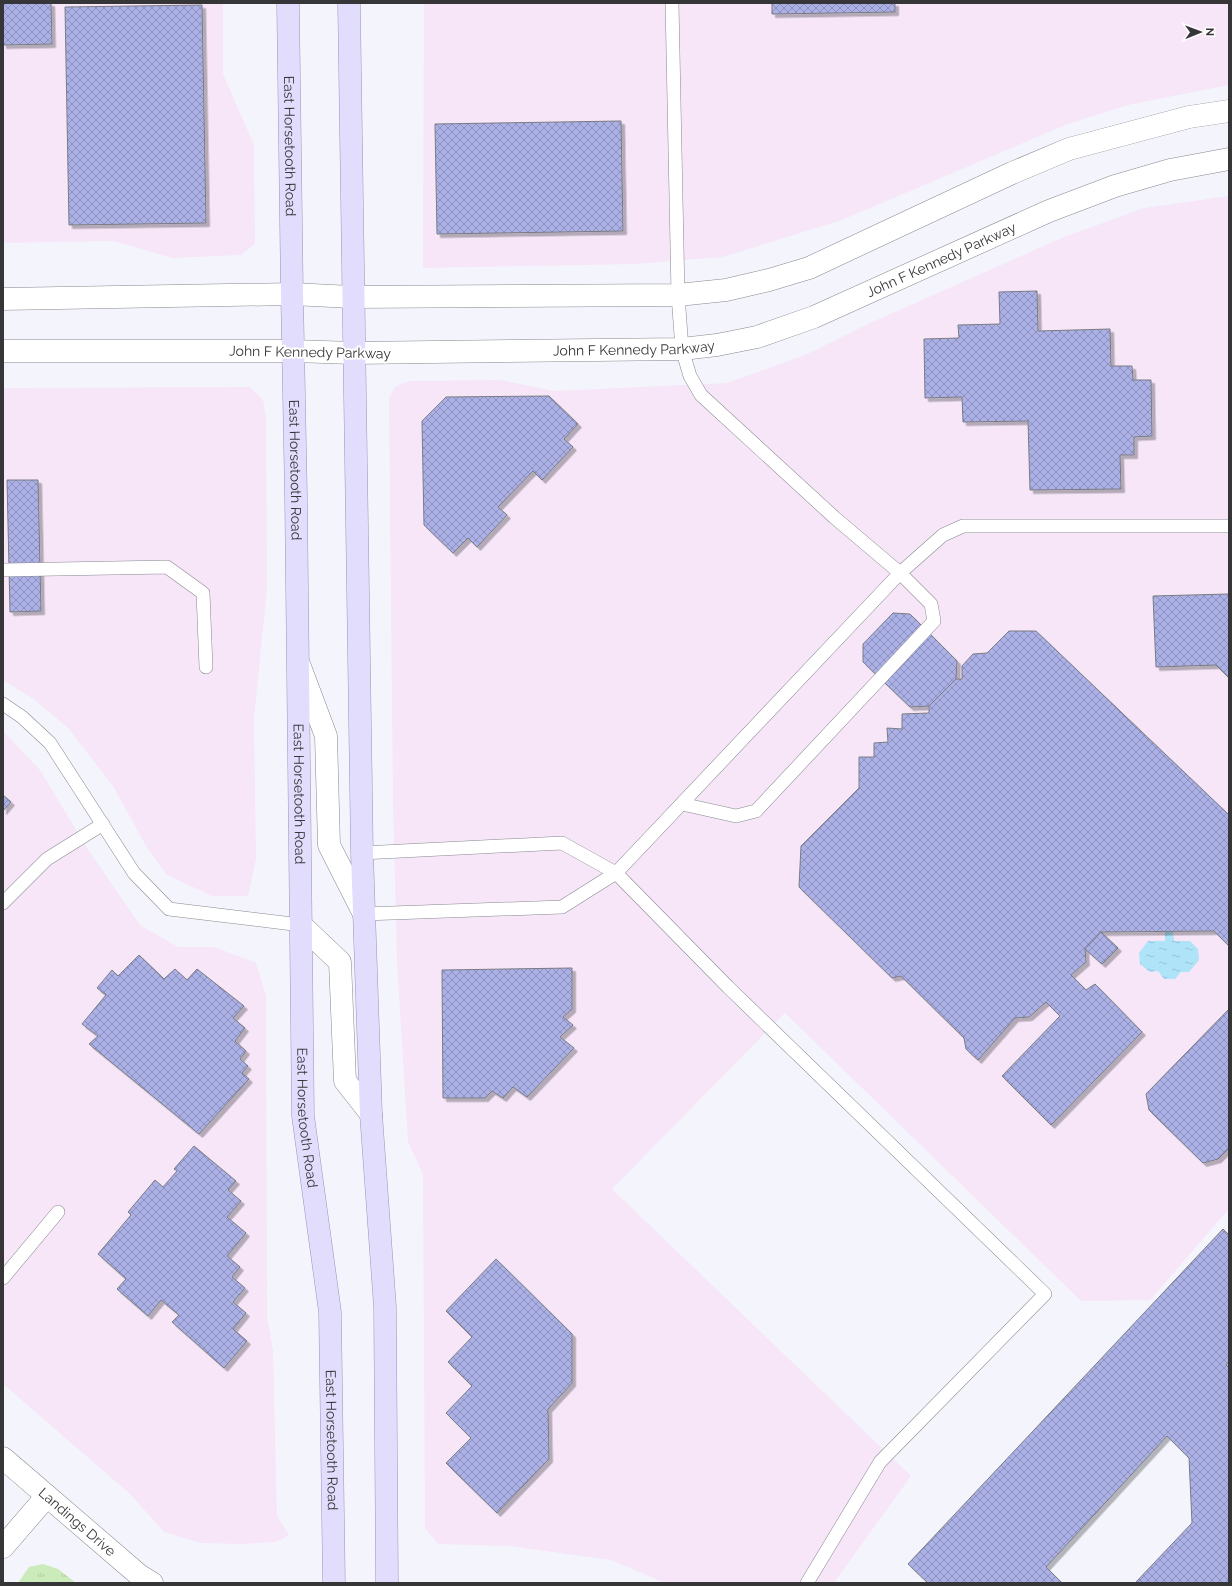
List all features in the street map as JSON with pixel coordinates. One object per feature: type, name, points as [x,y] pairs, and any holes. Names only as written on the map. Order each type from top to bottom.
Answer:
[{"type":"main road","name":"East Horsetooth Road","points":[[288,3],[296,489],[303,1116],[330,1312],[334,1583]]},
{"type":"main road","points":[[349,3],[352,297],[362,853],[371,1114],[385,1307],[386,1583]]},
{"type":"street","points":[[3,300],[292,294],[352,297],[678,294],[726,290],[769,280],[809,268],[1012,173],[1069,149],[1189,117],[1229,111]]},
{"type":"street","name":"John F Kennedy Parkway","points":[[3,351],[293,351],[354,353],[682,349],[717,345],[757,337],[814,317],[1049,211],[1115,186],[1170,170],[1229,159]]},
{"type":"street","points":[[298,661],[326,736],[329,845],[364,914]]},
{"type":"street","points":[[301,926],[340,962],[345,1081],[371,1114]]},
{"type":"street","name":"Landings Drive","points":[[3,1458],[139,1575],[152,1583]]},
{"type":"street","points":[[3,1547],[48,1496]]},
{"type":"lane","points":[[672,3],[678,294],[682,349],[690,376],[701,394],[835,518],[900,573],[931,604],[934,621],[756,811],[736,816],[682,804]]},
{"type":"lane","points":[[364,914],[562,907],[616,873],[900,573],[943,535],[963,526],[1229,526]]},
{"type":"lane","points":[[3,570],[167,567],[203,593],[206,667]]},
{"type":"lane","points":[[3,704],[22,717],[50,743],[134,873],[169,909],[301,926]]},
{"type":"lane","points":[[3,902],[47,859],[103,824]]},
{"type":"lane","points":[[362,853],[562,843],[616,873],[728,987],[1045,1294],[880,1462],[807,1583]]},
{"type":"lane","points":[[3,1278],[58,1212]]},
{"type":"shaded area","points":[[3,3],[223,3],[223,74],[254,145],[255,244],[241,255],[172,258],[113,241],[3,243]]},
{"type":"shaded area","points":[[424,3],[1229,3],[1229,85],[1128,105],[1068,124],[842,220],[723,257],[634,264],[423,268]]},
{"type":"shaded area","points":[[1229,196],[1229,1209],[1150,1300],[1081,1301],[785,1013],[612,1189],[911,1476],[834,1583],[665,1583],[611,1560],[509,1546],[438,1544],[425,1528],[423,1174],[408,1142],[397,961],[393,805],[389,398],[395,387],[409,381],[501,380],[554,391],[727,383],[805,355],[870,323],[1064,237],[1144,208]]},
{"type":"shaded area","points":[[250,387],[263,400],[266,418],[267,589],[254,719],[256,859],[248,896],[212,896],[167,875],[146,846],[113,786],[68,728],[35,700],[3,680],[3,388]]},
{"type":"shaded area","points":[[3,731],[40,770],[87,848],[140,925],[178,947],[214,947],[256,963],[266,996],[267,1316],[273,1350],[277,1516],[289,1535],[276,1542],[241,1544],[200,1543],[164,1532],[129,1493],[3,1384]]},
{"type":"green space","points":[[43,1564],[58,1569],[76,1583],[18,1583],[29,1567]]},
{"type":"water","points":[[1165,932],[1173,932],[1174,941],[1190,941],[1198,949],[1199,960],[1189,972],[1181,972],[1175,979],[1164,979],[1158,971],[1150,972],[1140,964],[1139,953],[1148,941],[1165,941]]},
{"type":"building","points":[[3,3],[51,3],[52,44],[3,45]]},
{"type":"building","points":[[772,3],[895,3],[895,12],[772,14]]},
{"type":"building","points":[[202,5],[206,223],[69,225],[65,7]]},
{"type":"building","points":[[621,121],[623,231],[437,234],[435,124]]},
{"type":"building","points":[[1037,291],[1038,331],[1110,329],[1111,366],[1132,366],[1133,380],[1151,380],[1152,436],[1134,437],[1134,455],[1120,455],[1121,489],[1030,490],[1028,421],[963,422],[962,397],[925,398],[924,339],[959,338],[958,325],[1000,324],[999,292]]},
{"type":"building","points":[[549,396],[578,424],[564,439],[573,447],[542,480],[533,471],[498,507],[507,515],[477,547],[468,538],[453,553],[424,525],[422,421],[446,397]]},
{"type":"building","points":[[7,480],[38,480],[41,611],[10,612]]},
{"type":"building","points":[[1229,594],[1229,678],[1216,665],[1156,667],[1153,596]]},
{"type":"building","points":[[893,613],[910,614],[957,661],[956,679],[929,706],[910,707],[863,662],[863,644]]},
{"type":"building","points":[[1009,631],[1036,631],[1229,815],[1229,946],[1214,931],[1101,932],[1085,949],[1086,962],[1071,975],[1086,990],[1095,984],[1142,1032],[1051,1125],[1002,1076],[1060,1016],[1046,1002],[1029,1017],[1015,1018],[978,1060],[966,1049],[964,1038],[901,976],[892,978],[799,887],[801,846],[859,788],[859,757],[874,757],[874,743],[888,742],[887,728],[902,729],[902,714],[929,713],[929,706],[956,679],[962,679],[962,666],[973,654],[987,653]]},
{"type":"building","points":[[3,795],[11,802],[3,811]]},
{"type":"building","points":[[1101,932],[1118,948],[1102,964],[1085,949]]},
{"type":"building","points":[[139,955],[164,979],[175,969],[187,980],[197,969],[244,1006],[233,1018],[245,1028],[235,1041],[246,1051],[240,1059],[248,1066],[242,1073],[249,1079],[199,1134],[89,1044],[98,1036],[82,1024],[106,995],[97,988],[112,970],[118,976]]},
{"type":"building","points":[[572,968],[572,1009],[563,1017],[573,1025],[560,1037],[574,1048],[527,1097],[513,1087],[503,1098],[492,1091],[485,1098],[443,1098],[442,970]]},
{"type":"building","points":[[1229,1009],[1229,1148],[1218,1159],[1203,1163],[1149,1110],[1146,1094]]},
{"type":"building","points":[[194,1146],[236,1181],[228,1190],[241,1201],[227,1217],[246,1233],[227,1256],[240,1267],[232,1277],[245,1288],[233,1302],[246,1313],[233,1329],[247,1341],[224,1368],[172,1322],[179,1315],[161,1300],[148,1316],[117,1289],[126,1279],[98,1254],[131,1215],[128,1212],[155,1180],[163,1187],[177,1171],[174,1169]]},
{"type":"building","points":[[1223,1229],[1229,1235],[1229,1361],[1226,1365],[1229,1368],[1229,1583],[1135,1583],[1192,1523],[1189,1458],[1167,1436],[1046,1567],[1062,1583],[928,1583],[908,1564]]},
{"type":"building","points":[[496,1259],[572,1334],[572,1383],[548,1409],[549,1459],[497,1513],[446,1463],[471,1438],[446,1413],[472,1386],[448,1362],[472,1337],[446,1311]]}]
